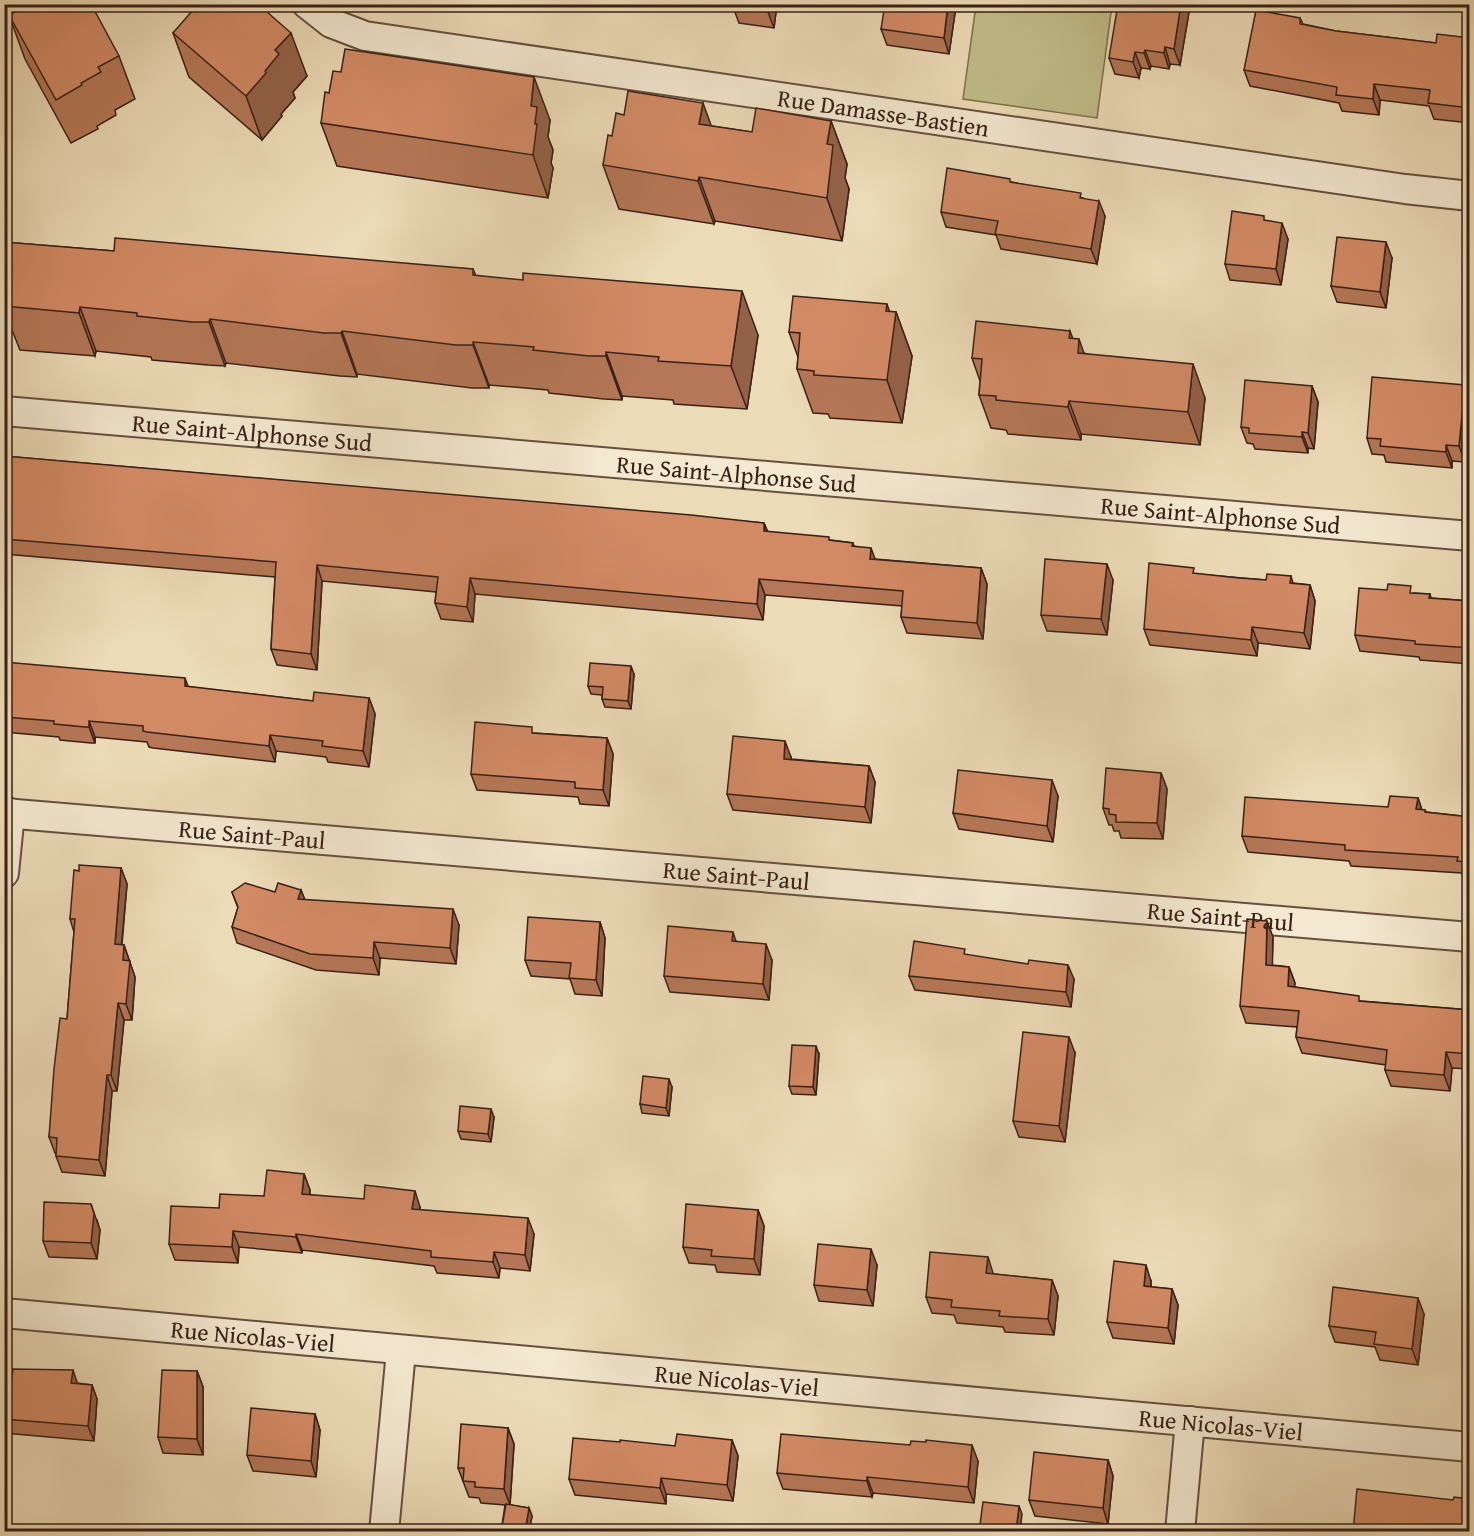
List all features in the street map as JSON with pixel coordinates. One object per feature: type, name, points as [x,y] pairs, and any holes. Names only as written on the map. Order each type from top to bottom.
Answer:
[{"type":"street","name":"Rue Damasse-Bastien","points":[[307,4],[331,23],[365,36],[1394,188],[1470,196]]},
{"type":"street","name":"Rue Saint-Alphonse Sud","points":[[4,411],[1470,536]]},
{"type":"street","points":[[4,873],[7,813]]},
{"type":"street","name":"Rue Saint-Paul","points":[[7,813],[1470,937]]},
{"type":"street","name":"Rue Nicolas-Viel","points":[[4,1313],[1470,1447]]},
{"type":"street","points":[[384,1532],[401,1351]]},
{"type":"street","points":[[1180,1532],[1190,1421]]},
{"type":"shaded area","points":[[976,5],[1112,5],[1097,118],[963,99]]},
{"type":"building","points":[[28,4],[91,4],[119,56],[98,67],[101,72],[56,100],[9,15]]},
{"type":"building","points":[[203,4],[258,4],[291,33],[275,50],[279,54],[246,96],[173,33],[193,10],[196,12]]},
{"type":"building","points":[[733,4],[769,4],[768,12],[733,7]]},
{"type":"building","points":[[885,4],[948,4],[944,38],[881,29]]},
{"type":"building","points":[[1118,4],[1181,4],[1174,49],[1165,47],[1164,53],[1145,50],[1144,53],[1135,52],[1133,62],[1109,58]]},
{"type":"building","points":[[1256,10],[1300,18],[1300,24],[1336,31],[1436,43],[1437,34],[1470,38],[1470,108],[1428,103],[1430,90],[1374,84],[1373,99],[1336,95],[1337,87],[1244,70]]},
{"type":"building","points":[[345,49],[534,77],[531,106],[537,107],[535,124],[537,124],[533,155],[321,123],[325,92],[329,93],[333,71],[341,72]]},
{"type":"building","points":[[628,91],[703,103],[699,124],[752,132],[756,108],[831,121],[827,144],[833,145],[827,198],[699,177],[698,181],[603,165],[608,135],[612,136],[616,113],[624,115]]},
{"type":"building","points":[[947,168],[1010,179],[1010,182],[1081,193],[1080,198],[1099,201],[1091,249],[995,234],[998,221],[941,212]]},
{"type":"building","points":[[1232,211],[1264,216],[1264,220],[1282,223],[1276,269],[1225,264]]},
{"type":"building","points":[[1337,237],[1386,242],[1380,292],[1331,286]]},
{"type":"building","points":[[115,238],[473,269],[473,275],[523,280],[523,273],[742,291],[731,366],[658,361],[659,357],[606,352],[606,356],[589,356],[533,350],[534,347],[473,342],[473,345],[456,345],[342,331],[341,333],[324,333],[210,319],[209,322],[192,322],[80,307],[79,313],[4,306],[4,242],[114,251]]},
{"type":"building","points":[[793,296],[887,304],[886,311],[896,312],[887,380],[814,375],[814,371],[797,369],[800,333],[789,332]]},
{"type":"building","points":[[976,321],[1070,331],[1069,338],[1079,339],[1078,353],[1193,364],[1188,412],[1069,401],[1068,407],[996,400],[996,396],[979,395],[982,359],[972,358]]},
{"type":"building","points":[[1372,377],[1465,385],[1459,446],[1446,445],[1446,452],[1380,446],[1381,439],[1367,438]]},
{"type":"building","points":[[1245,380],[1312,386],[1308,433],[1302,432],[1302,437],[1249,433],[1249,428],[1241,427]]},
{"type":"building","points":[[4,456],[764,523],[764,531],[829,537],[829,540],[871,548],[870,559],[981,568],[977,623],[901,617],[903,591],[759,579],[757,604],[470,578],[467,607],[435,603],[438,577],[317,565],[311,654],[271,649],[276,562],[4,539]]},
{"type":"building","points":[[1045,559],[1107,564],[1101,619],[1041,615]]},
{"type":"building","points":[[1149,563],[1194,568],[1193,573],[1239,578],[1266,580],[1267,574],[1291,576],[1290,583],[1310,585],[1304,633],[1252,627],[1251,640],[1144,629]]},
{"type":"building","points":[[1388,584],[1411,586],[1410,593],[1430,594],[1429,598],[1470,601],[1470,648],[1415,644],[1415,641],[1355,635],[1359,588],[1387,590]]},
{"type":"building","points":[[4,662],[185,678],[185,686],[313,701],[314,692],[369,698],[363,751],[322,746],[323,741],[270,735],[269,746],[147,732],[143,731],[143,726],[89,721],[89,727],[85,727],[54,724],[54,721],[4,717]]},
{"type":"building","points":[[590,663],[631,666],[628,701],[602,699],[603,687],[588,686]]},
{"type":"building","points":[[475,722],[532,727],[532,733],[607,738],[603,790],[575,788],[575,782],[471,774]]},
{"type":"building","points":[[733,736],[785,741],[784,759],[869,766],[865,807],[727,794]]},
{"type":"building","points":[[1106,768],[1161,773],[1157,823],[1116,822],[1116,815],[1109,814],[1109,809],[1103,808]]},
{"type":"building","points":[[958,770],[1052,780],[1047,826],[953,813]]},
{"type":"building","points":[[1390,796],[1418,798],[1416,809],[1425,810],[1425,812],[1470,817],[1470,862],[1457,861],[1458,857],[1345,850],[1345,845],[1242,836],[1245,797],[1388,807]]},
{"type":"building","points":[[79,865],[121,868],[115,944],[124,945],[123,960],[130,961],[126,1004],[118,1003],[111,1075],[107,1075],[99,1160],[56,1156],[57,1138],[49,1137],[60,1018],[67,1019],[75,919],[70,919],[74,870],[79,871]]},
{"type":"building","points":[[245,883],[275,892],[278,883],[301,890],[298,899],[453,909],[450,948],[374,942],[373,958],[310,954],[232,927],[238,907],[232,892]]},
{"type":"building","points":[[528,917],[600,922],[596,980],[569,978],[571,963],[525,960]]},
{"type":"building","points":[[1247,919],[1267,921],[1266,965],[1289,967],[1288,986],[1359,996],[1359,1001],[1470,1010],[1470,1054],[1446,1052],[1444,1075],[1385,1070],[1387,1050],[1296,1037],[1299,1011],[1240,1006]]},
{"type":"building","points":[[668,926],[733,932],[732,941],[766,944],[763,984],[664,976]]},
{"type":"building","points":[[914,941],[965,949],[964,954],[1028,964],[1029,960],[1068,965],[1066,992],[909,976]]},
{"type":"building","points":[[1023,1032],[1069,1037],[1059,1126],[1013,1121]]},
{"type":"building","points":[[792,1045],[816,1046],[813,1087],[789,1086]]},
{"type":"building","points":[[643,1076],[669,1079],[666,1108],[640,1104]]},
{"type":"building","points":[[460,1106],[491,1109],[488,1134],[458,1131]]},
{"type":"building","points":[[267,1170],[304,1174],[302,1194],[364,1199],[365,1185],[415,1191],[412,1209],[528,1218],[525,1255],[494,1252],[493,1262],[431,1257],[431,1251],[296,1234],[296,1237],[233,1231],[232,1247],[169,1244],[171,1206],[219,1208],[220,1194],[264,1196]]},
{"type":"building","points":[[44,1202],[91,1204],[94,1214],[91,1243],[43,1241]]},
{"type":"building","points":[[686,1204],[758,1210],[754,1259],[711,1256],[712,1250],[683,1247]]},
{"type":"building","points":[[818,1244],[871,1249],[867,1290],[814,1285]]},
{"type":"building","points":[[930,1252],[988,1257],[986,1273],[1052,1280],[1048,1319],[999,1316],[1000,1311],[951,1307],[952,1300],[926,1297]]},
{"type":"building","points":[[1114,1261],[1146,1265],[1144,1286],[1172,1289],[1168,1328],[1107,1322]]},
{"type":"building","points":[[1333,1287],[1418,1298],[1412,1349],[1374,1344],[1376,1332],[1329,1326]]},
{"type":"building","points":[[13,1369],[73,1370],[71,1383],[92,1385],[88,1426],[4,1419],[4,1382],[11,1383]]},
{"type":"building","points":[[162,1370],[197,1371],[197,1439],[158,1437]]},
{"type":"building","points":[[251,1408],[315,1414],[311,1461],[247,1455]]},
{"type":"building","points":[[461,1424],[508,1428],[504,1489],[475,1487],[475,1482],[463,1481],[464,1468],[458,1468]]},
{"type":"building","points":[[677,1434],[732,1440],[727,1485],[661,1478],[660,1488],[569,1479],[573,1438],[675,1446]]},
{"type":"building","points":[[781,1434],[910,1445],[911,1441],[926,1442],[926,1440],[972,1445],[968,1487],[867,1477],[867,1481],[777,1473]]},
{"type":"building","points":[[1034,1452],[1108,1460],[1103,1508],[1029,1500]]},
{"type":"building","points":[[1357,1489],[1453,1500],[1454,1497],[1470,1499],[1470,1532],[1353,1532]]},
{"type":"building","points":[[983,1502],[1019,1506],[1016,1532],[979,1532]]},
{"type":"building","points":[[506,1504],[529,1508],[525,1532],[501,1532]]}]
